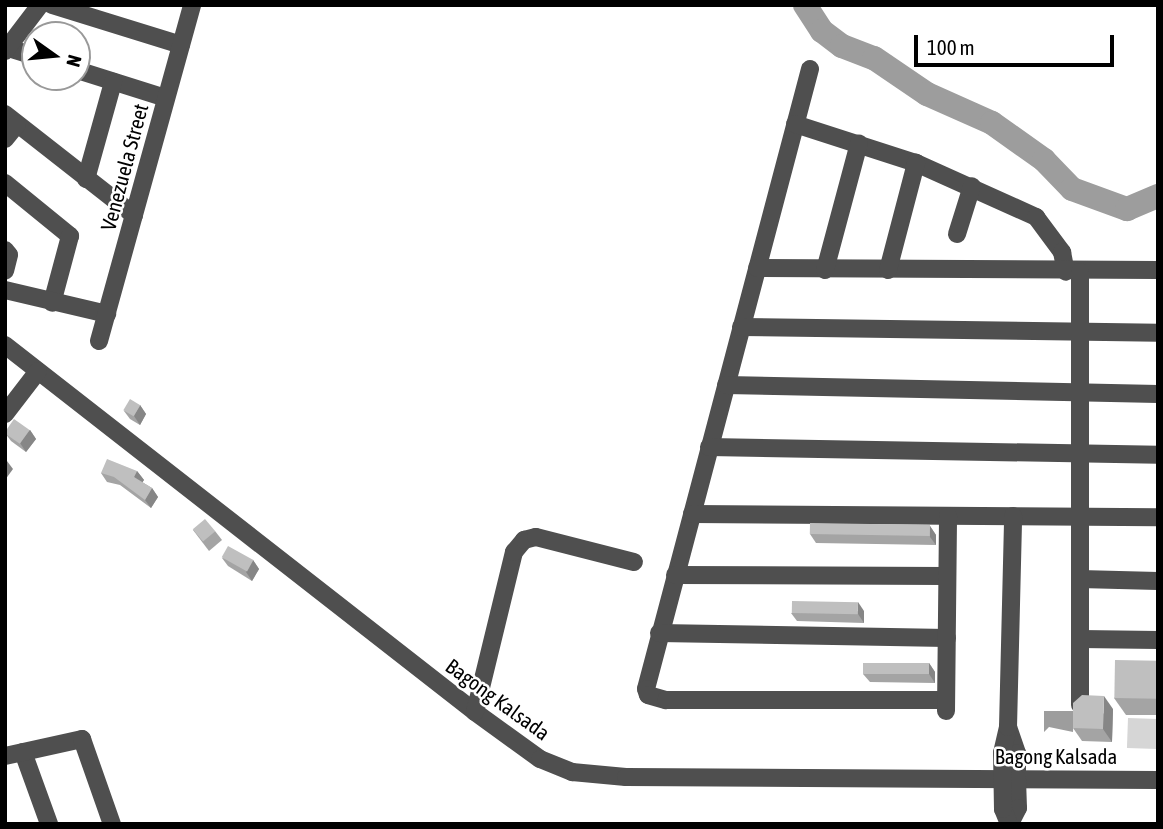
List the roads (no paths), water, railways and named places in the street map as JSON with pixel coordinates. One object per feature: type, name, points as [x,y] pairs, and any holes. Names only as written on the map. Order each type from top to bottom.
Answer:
[{"type":"street","points":[[7,49],[40,5]]},
{"type":"street","points":[[52,5],[181,45]]},
{"type":"street","name":"Venezuela Street","points":[[99,341],[192,5]]},
{"type":"street","points":[[810,69],[646,689],[655,698],[946,705],[948,516]]},
{"type":"street","points":[[91,75],[166,98]]},
{"type":"street","points":[[86,179],[113,82]]},
{"type":"street","points":[[5,139],[11,119],[134,215]]},
{"type":"street","points":[[795,124],[916,163],[972,186],[1044,224],[1073,272],[1080,332],[1080,705]]},
{"type":"street","points":[[825,270],[859,143]]},
{"type":"street","points":[[888,270],[916,163]]},
{"type":"street","points":[[5,183],[70,236],[52,303]]},
{"type":"street","points":[[957,234],[972,186]]},
{"type":"street","points":[[5,250],[9,255],[5,271]]},
{"type":"street","points":[[757,268],[1073,272],[1158,270]]},
{"type":"street","points":[[5,290],[107,314]]},
{"type":"street","points":[[741,327],[1158,333]]},
{"type":"street","name":"Bagong Kalsada","points":[[5,345],[475,712],[540,759],[592,774],[1158,780]]},
{"type":"street","points":[[5,414],[38,371]]},
{"type":"street","points":[[726,384],[1158,394]]},
{"type":"street","points":[[709,447],[1158,455]]},
{"type":"street","points":[[692,514],[1158,517]]},
{"type":"street","points":[[1009,824],[1003,809],[1010,779],[1002,753],[1008,727],[1013,516]]},
{"type":"street","points":[[475,712],[514,552],[524,540],[536,537],[634,562]]},
{"type":"street","points":[[675,575],[947,576]]},
{"type":"street","points":[[1080,579],[1158,581]]},
{"type":"street","points":[[659,634],[947,638]]},
{"type":"street","points":[[1080,639],[1158,640]]},
{"type":"street","points":[[5,756],[82,740],[112,824]]},
{"type":"street","points":[[23,752],[50,824]]},
{"type":"waterway","points":[[805,5],[822,31],[842,46],[874,58],[927,94],[992,123],[1044,160],[1072,189],[1127,209],[1158,196]]}]
